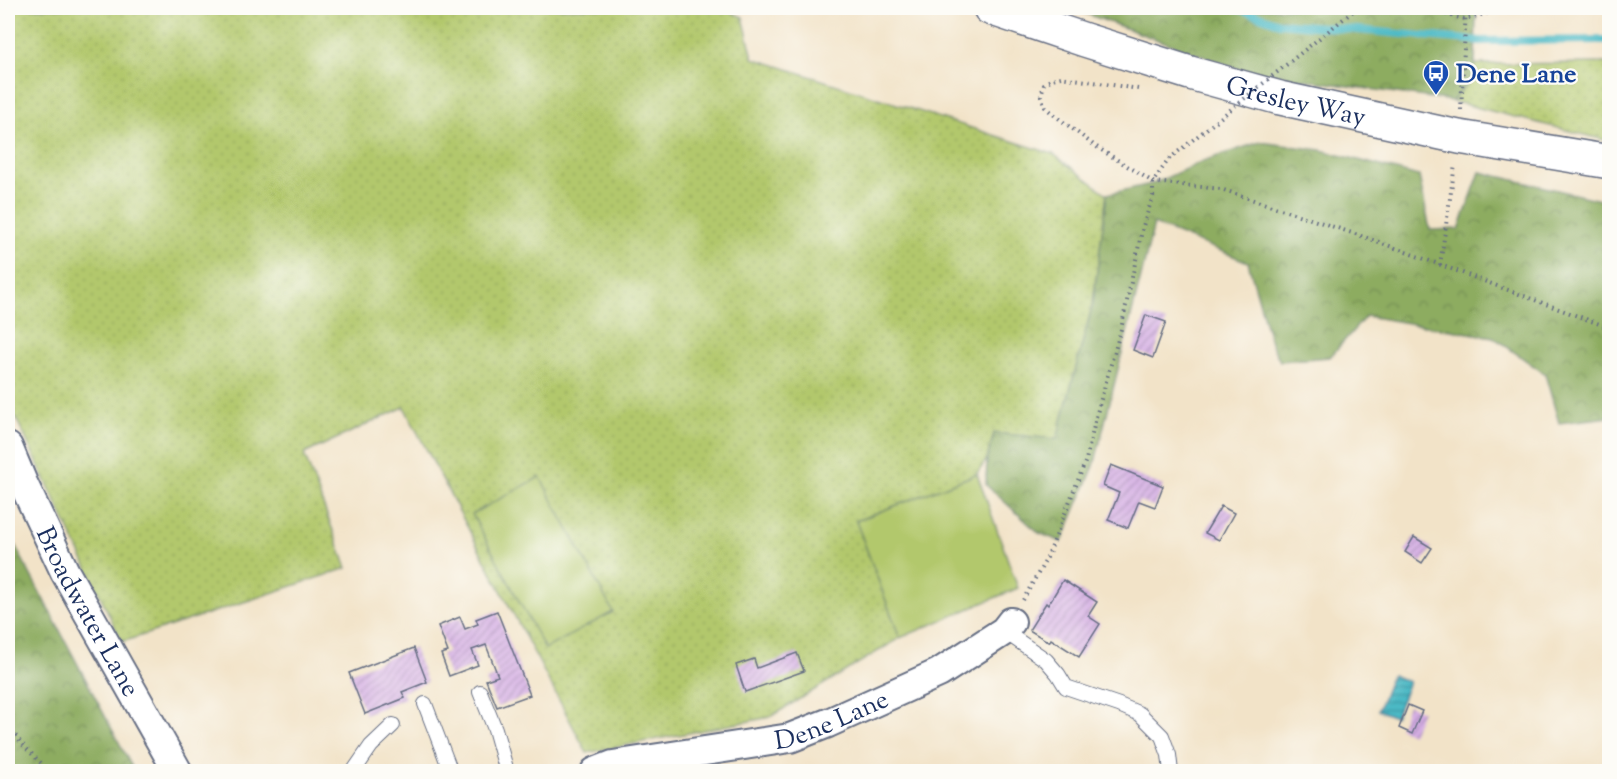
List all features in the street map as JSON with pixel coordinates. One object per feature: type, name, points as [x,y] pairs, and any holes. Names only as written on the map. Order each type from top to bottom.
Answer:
[{"type":"street","name":"Gresley Way","points":[[990,8],[1190,73],[1280,98],[1459,137],[1610,162]]},
{"type":"street","name":"Broadwater Lane","points":[[8,447],[65,572],[178,771]]},
{"type":"street","name":"Dene Lane","points":[[595,771],[613,765],[790,738],[939,673],[1007,627]]},
{"type":"lane","points":[[1007,627],[1046,660],[1066,687],[1140,714],[1162,736],[1169,755],[1171,771]]},
{"type":"lane","points":[[480,692],[495,729],[507,771]]},
{"type":"lane","points":[[425,704],[451,771]]},
{"type":"lane","points":[[353,771],[371,746],[393,725]]},
{"type":"path","points":[[1007,627],[1048,556],[1086,460],[1121,329],[1143,226],[1153,196],[1152,182],[1169,159],[1357,8]]},
{"type":"path","points":[[1416,8],[1465,20],[1508,8]]},
{"type":"path","points":[[1463,78],[1466,8]]},
{"type":"path","points":[[1147,90],[1061,77],[1044,84],[1041,96],[1045,107],[1053,114],[1095,146],[1152,182],[1221,189],[1379,242],[1610,328]]},
{"type":"path","points":[[1440,265],[1459,137]]},
{"type":"path","points":[[8,726],[22,744],[50,771]]},
{"type":"green space","points":[[8,8],[721,8],[743,17],[753,58],[1053,154],[1107,194],[1093,303],[1057,440],[994,433],[987,459],[977,474],[856,521],[900,638],[770,717],[587,753],[404,407],[304,454],[347,568],[122,642],[8,401]]},
{"type":"green space","points":[[1070,8],[1476,8],[1475,75],[1452,101],[1244,71]]},
{"type":"green space","points":[[1609,63],[1609,141],[1452,101],[1475,75],[1475,64]]},
{"type":"green space","points":[[1260,142],[1321,150],[1419,176],[1430,230],[1459,229],[1480,172],[1609,202],[1609,417],[1559,423],[1545,374],[1493,337],[1366,316],[1330,357],[1280,361],[1271,343],[1248,262],[1154,224],[1094,466],[1062,542],[1039,533],[986,485],[987,459],[994,433],[1057,439],[1093,303],[1107,194],[1155,183],[1203,161]]},
{"type":"green space","points":[[977,474],[1018,588],[900,638],[856,521]]},
{"type":"green space","points":[[540,477],[613,612],[545,649],[472,514]]},
{"type":"green space","points":[[8,532],[134,771],[8,771]]},
{"type":"water","points":[[1392,675],[1409,682],[1395,717],[1378,710]]},
{"type":"building","points":[[1146,315],[1166,322],[1153,358],[1133,350]]},
{"type":"building","points":[[1111,465],[1163,486],[1155,507],[1139,501],[1128,528],[1108,520],[1119,493],[1103,486]]},
{"type":"building","points":[[1221,506],[1234,513],[1219,540],[1205,533]]},
{"type":"building","points":[[1414,537],[1432,548],[1422,563],[1405,552]]},
{"type":"building","points":[[1063,580],[1097,602],[1088,616],[1100,624],[1079,657],[1051,639],[1049,642],[1029,630]]},
{"type":"building","points":[[497,611],[530,695],[497,707],[486,680],[498,676],[486,645],[472,650],[478,665],[449,676],[441,654],[448,652],[438,626],[460,617],[465,629],[478,624],[476,619]]},
{"type":"building","points":[[414,648],[427,682],[402,692],[405,698],[365,714],[349,673]]},
{"type":"building","points":[[797,653],[804,671],[745,692],[736,665],[754,659],[757,668]]},
{"type":"building","points":[[1408,705],[1422,711],[1412,734],[1399,728]]},
{"type":"waterway","points":[[1237,8],[1279,23],[1480,41],[1610,40]]},
{"type":"place","name":"Dene Lane","points":[[1436,96]]}]
